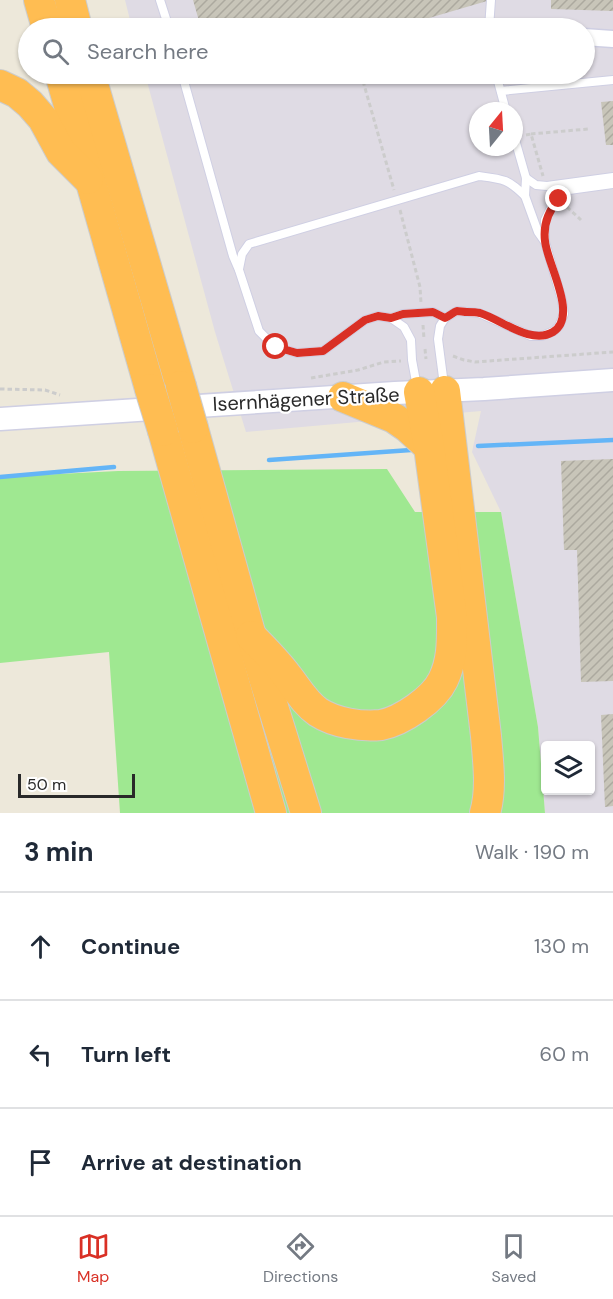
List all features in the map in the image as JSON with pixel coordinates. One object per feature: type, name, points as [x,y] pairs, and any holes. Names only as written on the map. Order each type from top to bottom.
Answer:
[{"type":"highway","points":[[39,0],[44,18]]},
{"type":"highway","points":[[70,0],[74,18]]},
{"type":"highway","points":[[63,84],[271,813]]},
{"type":"highway","points":[[93,84],[251,636],[306,813]]},
{"type":"highway","points":[[0,85],[17,93],[30,104],[43,119],[61,152],[90,181]]},
{"type":"highway","points":[[251,636],[288,676],[301,697],[319,712],[339,721],[360,725],[382,724],[416,709],[442,682],[450,664],[452,617],[429,447],[432,392]]},
{"type":"highway","points":[[432,392],[486,736],[488,786],[485,813]]},
{"type":"highway","points":[[343,397],[394,418],[429,447]]},
{"type":"main road","name":"Isernhägener Straße","points":[[0,419],[613,380]]},
{"type":"street","points":[[595,38],[613,39]]},
{"type":"lane","points":[[160,0],[166,18]]},
{"type":"lane","points":[[490,18],[491,0]]},
{"type":"lane","points":[[595,82],[613,80]]},
{"type":"lane","points":[[185,84],[233,256],[259,331],[276,347],[297,353],[323,351],[365,320],[378,316],[391,318],[404,327],[411,340],[412,360],[432,392]]},
{"type":"lane","points":[[499,84],[504,102]]},
{"type":"lane","points":[[501,91],[572,84]]},
{"type":"lane","points":[[432,392],[440,357],[438,339],[440,326],[445,318],[457,311],[479,313],[531,336],[542,336],[559,326],[564,314],[562,300],[544,242],[525,196],[526,178],[520,156]]},
{"type":"lane","points":[[239,270],[242,254],[249,244],[479,176],[501,178],[512,183],[525,196]]},
{"type":"lane","points":[[526,178],[536,185],[547,186],[613,177]]},
{"type":"lane","points":[[544,242],[546,220],[551,208],[564,194],[569,190],[613,184]]},
{"type":"lane","points":[[391,318],[403,314],[433,312],[445,318]]},
{"type":"path","points":[[364,84],[420,287],[426,359]]},
{"type":"path","points":[[531,134],[588,129]]},
{"type":"path","points":[[311,378],[358,370],[384,362],[440,357],[453,356],[475,362],[613,352]]},
{"type":"path","points":[[0,389],[45,390],[64,396]]},
{"type":"shaded area","points":[[125,0],[613,0],[613,813],[545,813],[544,795],[595,795],[595,741],[541,741],[541,764],[538,727],[501,512],[472,452],[481,411],[246,432],[215,332],[148,84],[595,84],[595,18],[130,18]]},
{"type":"green space","points":[[387,469],[415,512],[501,512],[538,727],[541,795],[544,795],[545,813],[120,813],[109,652],[0,663],[0,477],[118,471]]},
{"type":"building","points":[[193,0],[487,0],[429,18],[198,18]]},
{"type":"building","points":[[551,0],[613,0],[613,11],[551,9]]},
{"type":"building","points":[[613,101],[613,145],[606,145],[601,102]]},
{"type":"building","points":[[613,459],[613,681],[581,682],[577,550],[564,550],[561,461]]},
{"type":"building","points":[[613,714],[613,806],[605,807],[601,715]]},
{"type":"waterway","points":[[478,446],[613,440]]},
{"type":"waterway","points":[[269,460],[411,450]]},
{"type":"waterway","points":[[0,477],[114,467]]},
{"type":"route","points":[[276,347],[297,353],[323,351],[365,320],[378,316],[391,318],[403,314],[433,312],[445,318],[457,311],[479,313],[531,336],[542,336],[554,331],[564,314],[562,300],[544,242],[546,220],[551,208],[559,199]]}]
